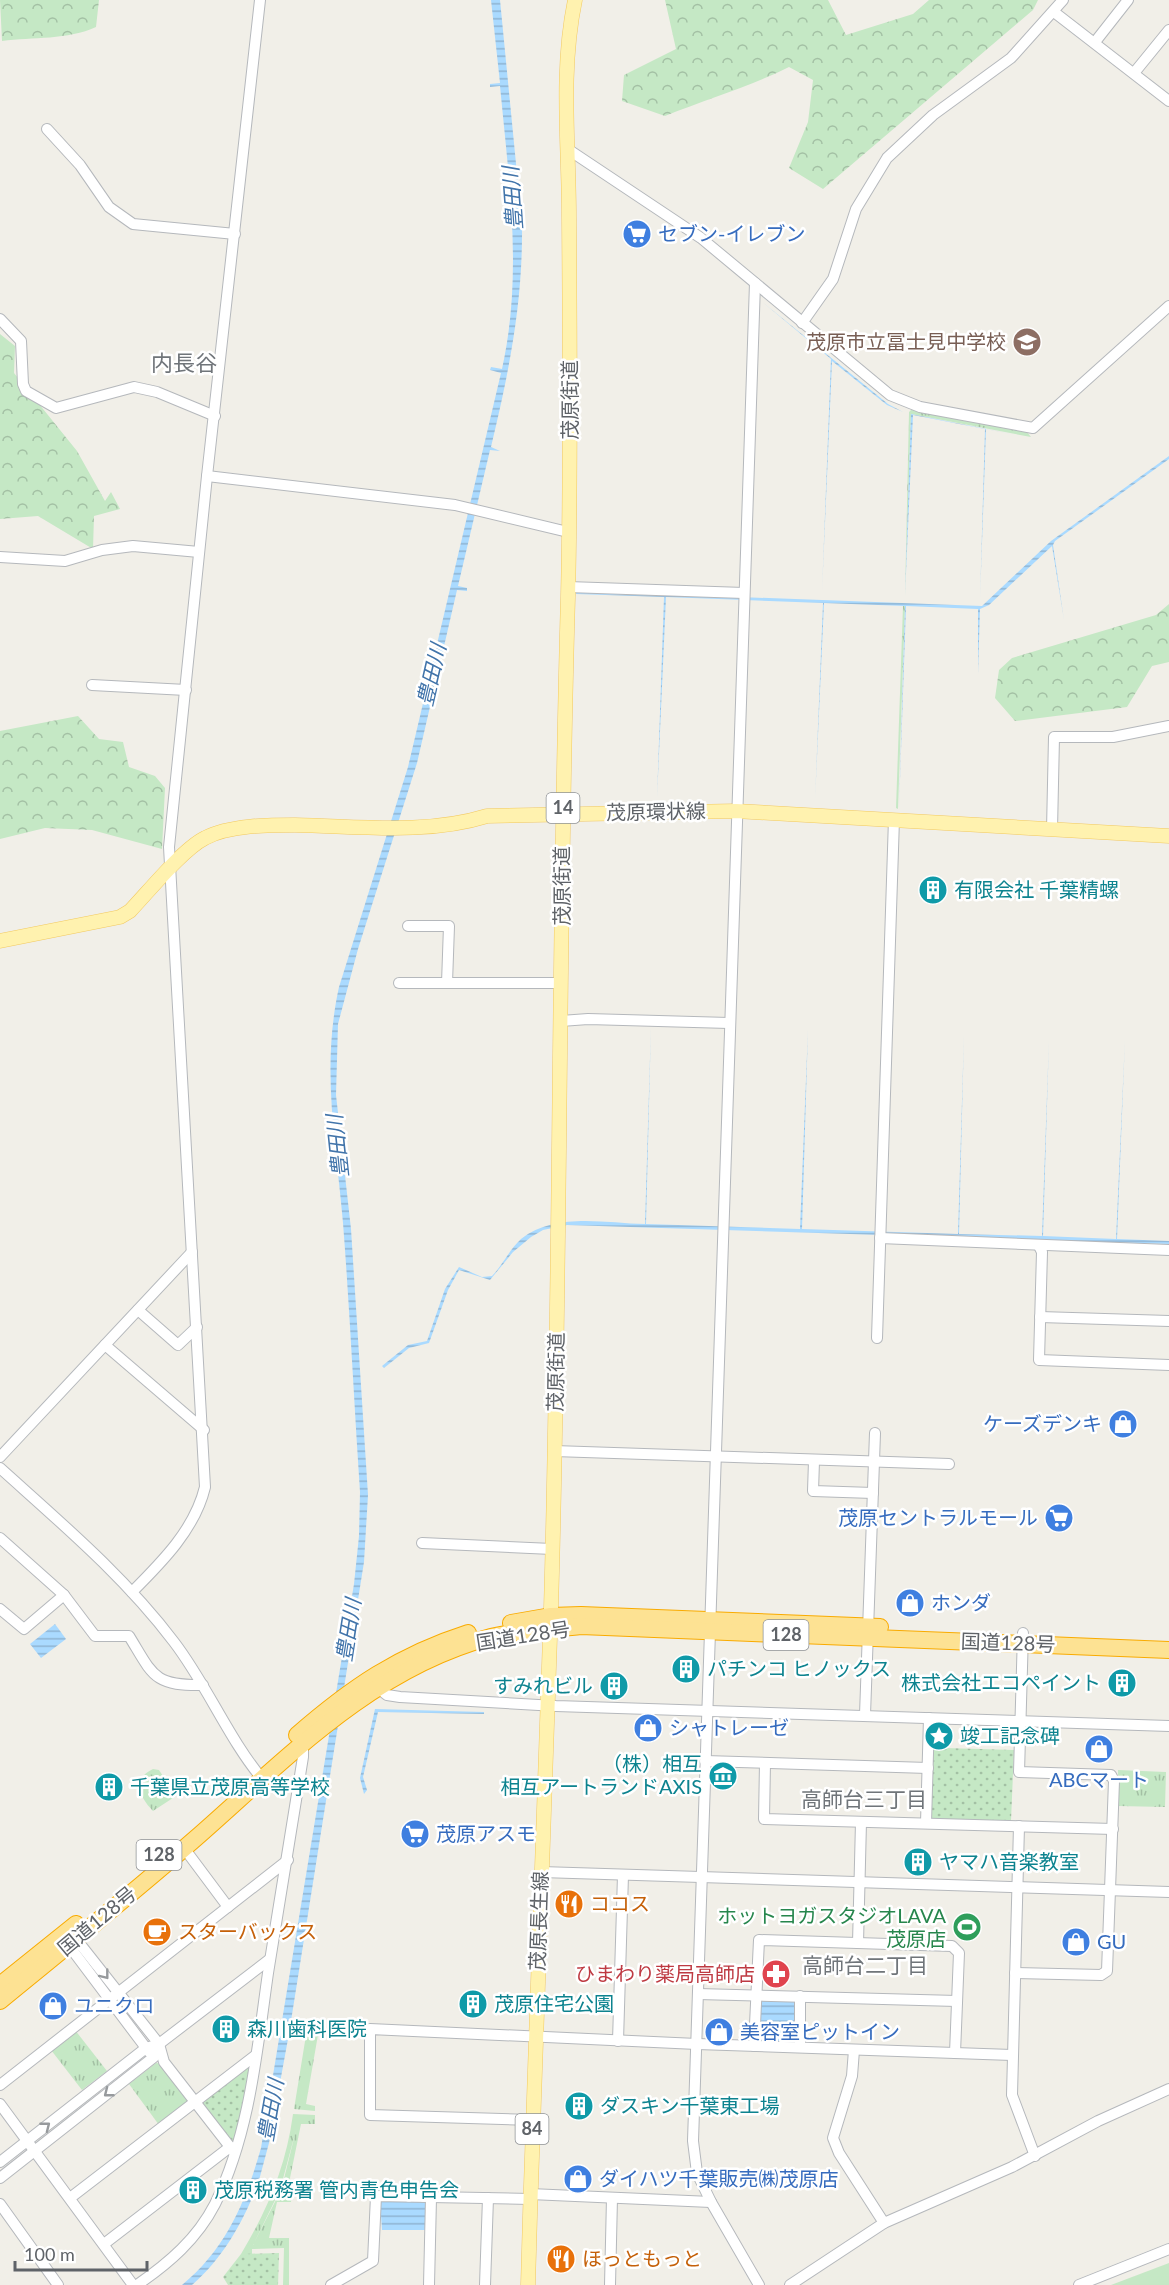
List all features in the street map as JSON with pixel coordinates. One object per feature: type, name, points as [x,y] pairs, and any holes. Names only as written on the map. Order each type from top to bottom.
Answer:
[{"type":"highway","name":"国道128号","points":[[306,1737],[315,1719],[371,1684],[408,1656],[447,1640],[495,1626],[551,1623],[709,1626],[1023,1639],[1169,1650]]},
{"type":"highway","name":"国道128号","points":[[1023,1639],[1169,1639]]},
{"type":"highway","name":"国道128号","points":[[0,2001],[259,1775],[306,1737],[360,1699],[371,1684]]},
{"type":"highway","name":"国道128号","points":[[0,1985],[69,1940],[184,1848],[259,1775]]},
{"type":"main road","name":"茂原街道","points":[[551,1623],[571,418],[566,50],[575,0]]},
{"type":"main road","name":"茂原環状線","points":[[0,942],[120,916],[130,911],[190,848],[207,836],[263,825],[413,827],[461,825],[487,816],[736,811],[1169,836]]},
{"type":"main road","name":"茂原長生線","points":[[528,2285],[546,1706],[551,1623]]},
{"type":"street","points":[[132,1592],[179,1539],[201,1506],[205,1487],[204,1430],[169,847],[207,476],[260,0]]},
{"type":"street","points":[[802,323],[833,279],[856,209],[887,158],[933,115],[1011,58],[1063,0]]},
{"type":"street","points":[[1095,42],[1128,0]]},
{"type":"street","points":[[1054,12],[1169,101]]},
{"type":"street","points":[[1134,73],[1169,30]]},
{"type":"street","points":[[47,129],[80,165],[109,207],[133,224],[235,234]]},
{"type":"street","points":[[569,150],[686,227],[872,382],[907,403],[1033,428],[1169,306]]},
{"type":"street","points":[[755,283],[709,1626],[694,2155],[697,2173],[711,2202],[759,2285]]},
{"type":"street","points":[[0,319],[21,341],[23,384],[26,391],[56,408],[134,387],[157,392],[214,416]]},
{"type":"street","points":[[207,476],[455,505],[568,532]]},
{"type":"street","points":[[0,556],[65,561],[102,550],[134,546],[199,552]]},
{"type":"street","points":[[568,587],[744,593]]},
{"type":"street","points":[[92,685],[186,690]]},
{"type":"street","points":[[1052,830],[1054,736],[1113,737],[1169,726]]},
{"type":"street","points":[[878,1338],[894,819]]},
{"type":"street","points":[[408,926],[450,926],[447,983]]},
{"type":"street","points":[[399,983],[562,982]]},
{"type":"street","points":[[561,1021],[588,1019],[729,1023]]},
{"type":"street","points":[[880,1238],[1169,1250]]},
{"type":"street","points":[[1039,1246],[1042,1252],[1039,1360],[1169,1365]]},
{"type":"street","points":[[0,1457],[192,1252]]},
{"type":"street","points":[[138,1310],[178,1345],[197,1327]]},
{"type":"street","points":[[1040,1317],[1169,1321]]},
{"type":"street","points":[[105,1345],[204,1430]]},
{"type":"street","points":[[865,1716],[875,1433]]},
{"type":"street","points":[[554,1451],[949,1464]]},
{"type":"street","points":[[814,1461],[813,1491],[873,1492]]},
{"type":"street","points":[[0,1468],[101,1560],[132,1592],[176,1644],[259,1775]]},
{"type":"street","points":[[0,1538],[64,1595],[95,1636],[129,1636],[152,1672],[162,1681],[178,1686],[202,1685]]},
{"type":"street","points":[[422,1543],[552,1549]]},
{"type":"street","points":[[0,1609],[24,1629],[64,1595]]},
{"type":"street","points":[[1015,1972],[1105,1974],[1108,1968],[1112,1891],[1114,1781],[1111,1775],[1019,1772],[1023,1639]]},
{"type":"street","points":[[371,1684],[387,1695],[400,1697],[546,1706],[1169,1726]]},
{"type":"street","points":[[926,1824],[929,1718]]},
{"type":"street","points":[[0,2104],[135,2285],[165,2266],[188,2244],[214,2205],[246,2112],[306,1737]]},
{"type":"street","points":[[705,1761],[928,1768]]},
{"type":"street","points":[[765,1763],[764,1819],[1113,1829]]},
{"type":"street","points":[[858,1943],[861,1821]]},
{"type":"street","points":[[1019,1827],[1012,2055],[1014,2104],[1035,2156]]},
{"type":"street","points":[[184,1848],[228,1907]]},
{"type":"street","points":[[0,2085],[288,1860]]},
{"type":"street","points":[[541,1872],[1169,1892]]},
{"type":"street","points":[[618,2041],[623,1875]]},
{"type":"street","points":[[69,1940],[118,1993],[159,2044],[159,2060]]},
{"type":"street","points":[[69,1940],[108,2000],[146,2048],[195,2101],[232,2149]]},
{"type":"street","points":[[754,2046],[759,1940],[858,1943],[954,1947],[959,1953],[955,2053]]},
{"type":"street","points":[[0,2162],[146,2048],[159,2044],[270,1959]]},
{"type":"street","points":[[698,1994],[957,2001]]},
{"type":"street","points":[[800,1996],[800,2047]]},
{"type":"street","points":[[532,2120],[370,2115],[370,2029],[618,2041],[1012,2055]]},
{"type":"street","points":[[854,2050],[852,2076],[833,2138],[839,2153],[884,2223]]},
{"type":"street","points":[[70,2198],[256,2055]]},
{"type":"street","points":[[0,2178],[159,2060]]},
{"type":"street","points":[[790,2285],[884,2223],[1035,2156],[1098,2121],[1169,2089]]},
{"type":"street","points":[[104,2244],[232,2149]]},
{"type":"street","points":[[331,2285],[373,2261],[376,2196],[612,2198],[711,2202]]},
{"type":"street","points":[[429,2285],[431,2198]]},
{"type":"street","points":[[485,2285],[488,2198]]},
{"type":"street","points":[[610,2285],[612,2198]]},
{"type":"street","points":[[0,2204],[58,2285]]},
{"type":"street","points":[[1078,2285],[1098,2281],[1169,2249]]},
{"type":"green space","points":[[0,0],[99,0],[96,27],[62,36],[2,41]]},
{"type":"green space","points":[[665,0],[828,0],[846,35],[913,14],[929,0],[1038,0],[1033,10],[823,189],[789,168],[808,122],[813,80],[789,67],[665,116],[622,101],[624,75],[676,49]]},
{"type":"green space","points":[[0,334],[15,346],[14,373],[77,451],[105,501],[111,492],[120,509],[94,516],[93,549],[38,516],[0,519]]},
{"type":"green space","points":[[912,409],[1027,432],[1031,437],[911,414],[905,596],[909,412]]},
{"type":"green space","points":[[1169,604],[1169,662],[1152,666],[1127,707],[1015,721],[995,698],[999,670],[1012,658],[1156,615]]},
{"type":"green space","points":[[903,606],[905,606],[898,809],[896,808]]},
{"type":"green space","points":[[78,716],[99,739],[123,742],[129,767],[155,776],[165,788],[162,849],[92,830],[45,828],[0,839],[0,731]]},
{"type":"green space","points":[[936,1726],[945,1728],[945,1748],[1014,1750],[1011,1821],[933,1820],[930,1816],[933,1728]]},
{"type":"green space","points":[[153,1769],[159,1770],[176,1796],[153,1811],[141,1795],[140,1783],[146,1773]]},
{"type":"green space","points":[[1118,1770],[1166,1772],[1165,1807],[1118,1806]]},
{"type":"green space","points":[[307,2029],[319,2029],[306,2104],[315,2106],[315,2111],[294,2109]]},
{"type":"green space","points":[[75,2030],[107,2071],[82,2090],[51,2050]]},
{"type":"green space","points":[[156,2063],[163,2064],[188,2098],[188,2102],[159,2125],[129,2084]]},
{"type":"green space","points":[[247,2065],[251,2067],[235,2141],[230,2141],[202,2105],[202,2098]]},
{"type":"green space","points":[[293,2114],[315,2115],[315,2124],[301,2124],[290,2178],[292,2191],[281,2191],[296,2130],[280,2190],[253,2245],[280,2192],[292,2192],[291,2202],[277,2202],[269,2238],[289,2238],[289,2285],[283,2285],[284,2248],[252,2249],[252,2254],[241,2254],[260,2220],[281,2169]]},
{"type":"green space","points":[[279,2253],[278,2285],[228,2285],[223,2277],[241,2254]]},
{"type":"green space","points":[[1169,2263],[1169,2285],[1111,2285]]},
{"type":"water","name":"豊田川","points":[[491,0],[500,0],[522,225],[520,282],[514,337],[491,447],[500,451],[490,450],[458,586],[467,588],[467,591],[457,590],[417,763],[358,949],[338,1024],[336,1095],[351,1229],[368,1495],[364,1562],[291,2021],[300,2024],[299,2028],[290,2028],[269,2143],[258,2184],[265,2186],[257,2186],[231,2240],[203,2275],[192,2285],[182,2285],[211,2256],[232,2223],[249,2187],[261,2148],[354,1584],[359,1536],[360,1492],[343,1223],[332,1105],[331,1047],[339,987],[408,767],[501,373],[490,370],[491,367],[502,369],[508,334],[512,298],[512,228],[500,86],[490,87],[490,84],[500,83]]},
{"type":"water","points":[[760,300],[888,404],[903,412],[887,405],[832,361],[822,592],[831,359]]},
{"type":"water","points":[[911,414],[1032,438],[986,429],[980,600],[985,429],[913,415],[905,596]]},
{"type":"water","points":[[1169,456],[1169,459],[1055,541],[1053,545],[1064,620],[1052,546],[989,605],[980,609],[978,674],[978,609],[906,606],[899,809],[905,606],[824,603],[815,801],[823,603],[666,597],[657,799],[664,597],[576,594],[576,591],[982,606],[1051,541]]},
{"type":"water","points":[[651,1025],[646,1224],[800,1229],[808,1029],[802,1229],[958,1234],[964,1034],[959,1234],[1042,1236],[1049,1039],[1043,1236],[1116,1239],[1125,1039],[1117,1239],[1169,1241],[1169,1244],[567,1225],[543,1230],[531,1237],[513,1252],[490,1280],[459,1270],[448,1290],[429,1343],[409,1348],[384,1368],[382,1366],[408,1345],[427,1341],[445,1289],[459,1267],[482,1277],[492,1276],[521,1239],[549,1225],[580,1221],[645,1224]]},
{"type":"water","points":[[55,1624],[66,1639],[41,1658],[30,1644]]},
{"type":"water","points":[[375,1709],[484,1712],[484,1714],[378,1712],[363,1777],[367,1790],[364,1794],[360,1778]]},
{"type":"water","points":[[762,2000],[795,2000],[796,2042],[759,2042],[759,2002]]},
{"type":"water","points":[[380,2200],[425,2201],[428,2205],[425,2230],[382,2230]]},
{"type":"place","name":"セブン-イレブン","points":[[637,234]]},
{"type":"place","name":"茂原市立冨士見中学校","points":[[1027,342]]},
{"type":"place","name":"有限会社 千葉精螺","points":[[933,890]]},
{"type":"place","name":"ケーズデンキ","points":[[1123,1424]]},
{"type":"place","name":"茂原セントラルモール","points":[[1059,1518]]},
{"type":"place","name":"ホンダ","points":[[910,1603]]},
{"type":"place","name":"パチンコ ヒノックス","points":[[686,1669]]},
{"type":"place","name":"株式会社エコペイント","points":[[1122,1683]]},
{"type":"place","name":"すみれビル","points":[[614,1686]]},
{"type":"place","name":"シャトレーゼ","points":[[648,1728]]},
{"type":"place","name":"竣工記念碑","points":[[939,1736]]},
{"type":"place","name":"ABCマート","points":[[1099,1749]]},
{"type":"place","name":"（株）相互 相互アートランドAXIS","points":[[723,1776]]},
{"type":"place","name":"千葉県立茂原高等学校","points":[[109,1787]]},
{"type":"place","name":"茂原アスモ","points":[[415,1834]]},
{"type":"place","name":"ヤマハ音楽教室","points":[[918,1862]]},
{"type":"place","name":"ココス","points":[[569,1904]]},
{"type":"place","name":"ホットヨガスタジオLAVA 茂原店","points":[[967,1927]]},
{"type":"place","name":"スターバックス","points":[[157,1932]]},
{"type":"place","name":"GU","points":[[1076,1942]]},
{"type":"place","name":"ひまわり薬局高師店","points":[[776,1974]]},
{"type":"place","name":"茂原住宅公園","points":[[473,2004]]},
{"type":"place","name":"ユニクロ","points":[[53,2006]]},
{"type":"place","name":"森川歯科医院","points":[[226,2029]]},
{"type":"place","name":"美容室ピットイン","points":[[719,2032]]},
{"type":"place","name":"ダスキン千葉東工場","points":[[579,2106]]},
{"type":"place","name":"ダイハツ千葉販売㈱茂原店","points":[[578,2179]]},
{"type":"place","name":"茂原税務署 管内青色申告会","points":[[193,2190]]},
{"type":"place","name":"ほっともっと","points":[[561,2259]]},
{"type":"district","name":"内長谷","points":[[184,363]]},
{"type":"district","name":"高師台三丁目","points":[[864,1800]]},
{"type":"district","name":"高師台二丁目","points":[[865,1966]]}]
